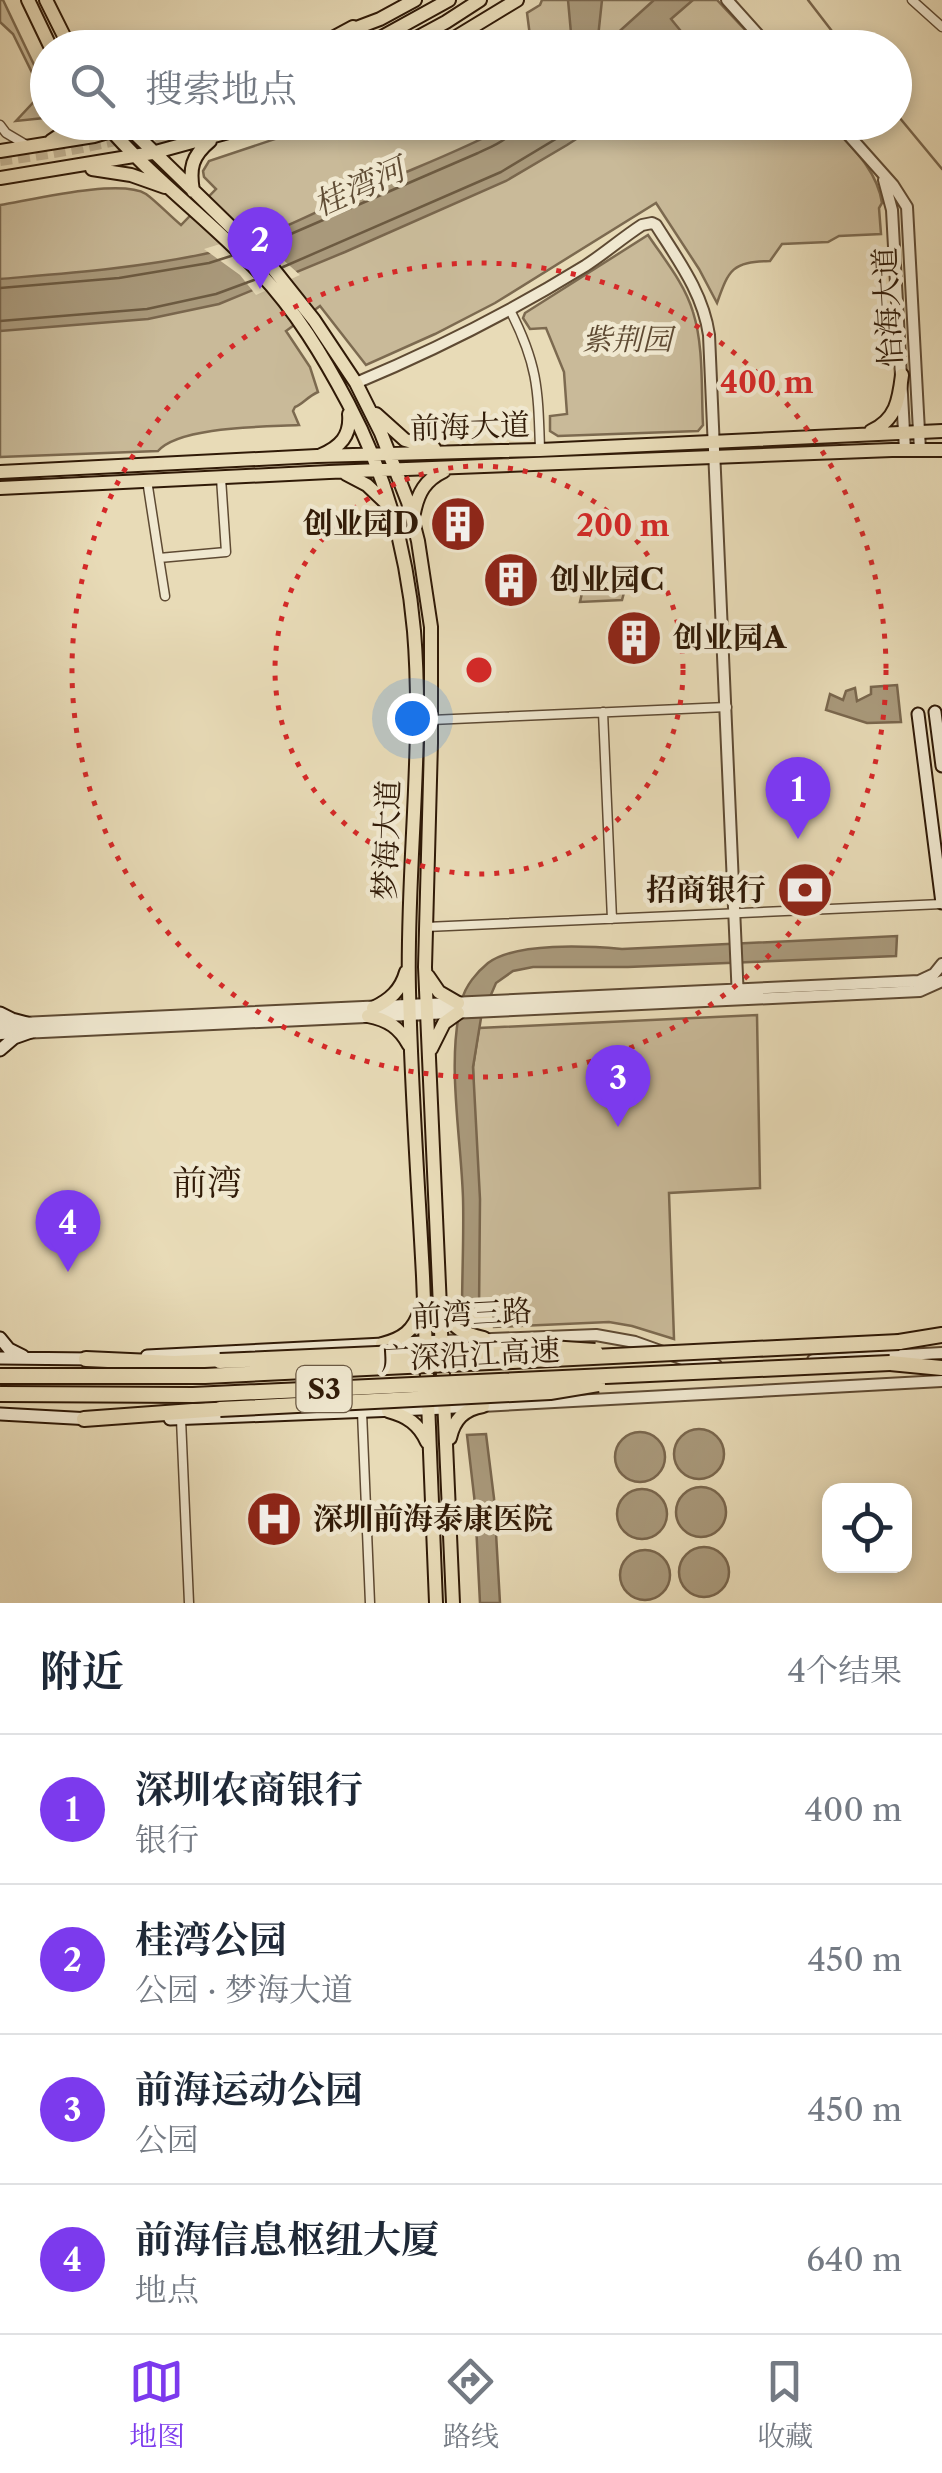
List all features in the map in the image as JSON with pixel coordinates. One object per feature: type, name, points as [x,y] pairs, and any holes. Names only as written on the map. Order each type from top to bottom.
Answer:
[{"type":"highway","name":"广深沿江高速","points":[[0,1376],[206,1376],[942,1338]]},
{"type":"highway","points":[[86,1359],[174,1363],[535,1346],[641,1356]]},
{"type":"highway","name":"广深沿江高速","points":[[0,1394],[194,1396],[648,1375],[942,1356]]},
{"type":"highway","points":[[890,1362],[942,1368]]},
{"type":"highway","points":[[84,1418],[550,1392],[648,1375]]},
{"type":"main road","points":[[28,0],[42,30]]},
{"type":"main road","points":[[46,0],[61,30]]},
{"type":"main road","points":[[348,30],[403,0]]},
{"type":"main road","points":[[350,30],[415,0]]},
{"type":"main road","points":[[395,30],[449,0]]},
{"type":"main road","points":[[431,30],[480,0]]},
{"type":"main road","points":[[468,30],[518,0]]},
{"type":"main road","points":[[45,145],[52,140]]},
{"type":"main road","points":[[3,151],[67,140]]},
{"type":"main road","points":[[76,166],[91,156],[88,144],[80,140]]},
{"type":"main road","name":"梦海大道","points":[[125,140],[136,156],[172,190],[192,196]]},
{"type":"main road","name":"梦海大道","points":[[135,140],[270,266],[356,383],[390,454],[413,521],[430,627],[426,968],[453,1603]]},
{"type":"main road","points":[[0,178],[136,156],[206,140]]},
{"type":"main road","points":[[192,196],[190,166],[212,140]]},
{"type":"main road","points":[[76,166],[125,174],[172,190]]},
{"type":"main road","name":"梦海大道","points":[[315,332],[378,470],[392,512],[411,606],[415,743],[408,960],[436,1603]]},
{"type":"main road","points":[[856,435],[882,426],[892,416],[902,376]]},
{"type":"main road","points":[[317,456],[336,448],[347,435],[350,419],[342,393]]},
{"type":"main road","points":[[365,400],[405,440],[452,452]]},
{"type":"main road","name":"前海大道","points":[[0,472],[942,431]]},
{"type":"main road","name":"前海大道","points":[[0,488],[942,450]]},
{"type":"main road","points":[[413,521],[422,487],[434,476],[454,468]]},
{"type":"main road","points":[[329,472],[352,476],[367,485],[392,512]]},
{"type":"main road","points":[[935,712],[942,766]]},
{"type":"main road","points":[[918,714],[942,903]]},
{"type":"main road","points":[[408,960],[397,992],[370,1012],[396,1027],[411,1053]]},
{"type":"main road","points":[[426,968],[438,992],[458,1008],[432,1043],[429,1062]]},
{"type":"main road","points":[[0,1013],[29,1028]]},
{"type":"main road","points":[[0,1050],[29,1028]]},
{"type":"main road","points":[[382,1344],[406,1335],[417,1322],[423,1283]]},
{"type":"main road","points":[[440,1298],[447,1317],[458,1330],[484,1338]]},
{"type":"main road","points":[[0,1338],[9,1348],[32,1359]]},
{"type":"main road","name":"前湾三路","points":[[0,1358],[86,1359],[442,1340]]},
{"type":"main road","points":[[447,1450],[458,1418],[483,1406]]},
{"type":"main road","points":[[0,1414],[182,1418],[445,1408]]},
{"type":"main road","points":[[388,1411],[416,1424],[430,1448]]},
{"type":"main road","points":[[1,1428],[26,1415]]},
{"type":"street","points":[[728,0],[754,30]]},
{"type":"street","points":[[912,0],[942,27]]},
{"type":"street","points":[[3,129],[29,147]]},
{"type":"street","points":[[3,129],[3,151]]},
{"type":"street","name":"怡海大道","points":[[853,140],[904,199],[908,213],[913,450]]},
{"type":"street","name":"怡海大道","points":[[879,170],[892,210],[902,376],[912,432]]},
{"type":"street","points":[[356,383],[510,310],[593,261],[642,225],[656,225],[694,287],[706,316],[710,344],[737,995]]},
{"type":"street","points":[[510,310],[526,342],[537,380],[540,450]]},
{"type":"street","points":[[159,558],[226,552],[221,478]]},
{"type":"street","points":[[148,480],[165,596]]},
{"type":"street","points":[[431,720],[726,707]]},
{"type":"street","points":[[603,712],[612,918]]},
{"type":"street","points":[[426,927],[942,903]]},
{"type":"street","points":[[920,986],[942,964]]},
{"type":"street","points":[[0,1034],[29,1028],[920,986],[942,981]]},
{"type":"street","points":[[0,1024],[29,1028]]},
{"type":"street","name":"前湾三路","points":[[442,1340],[604,1336],[635,1342],[694,1364],[942,1356]]},
{"type":"street","points":[[734,1364],[735,1392]]},
{"type":"street","points":[[445,1408],[942,1381]]},
{"type":"street","points":[[362,1412],[370,1603]]},
{"type":"street","points":[[182,1418],[189,1603]]},
{"type":"green space","points":[[3,0],[30,56],[30,69],[13,34],[0,22]]},
{"type":"green space","points":[[542,0],[717,0],[745,30],[529,30],[527,13]]},
{"type":"green space","points":[[30,106],[30,120],[16,121]]},
{"type":"green space","points":[[272,140],[845,140],[875,180],[882,203],[881,234],[782,244],[770,261],[747,263],[734,270],[717,303],[656,203],[495,303],[366,365],[320,306],[286,331],[310,367],[318,392],[295,407],[299,425],[204,432],[169,443],[158,451],[0,457],[0,205],[117,188],[146,194],[181,225],[216,189],[204,177],[209,161]]},
{"type":"green space","name":"紫荆园","points":[[648,235],[679,282],[697,325],[703,425],[698,431],[558,436],[550,431],[550,416],[567,414],[564,372],[546,328],[530,329],[523,318],[525,313]]},
{"type":"green space","points":[[588,566],[629,574],[622,600],[580,602]]},
{"type":"green space","points":[[757,1015],[760,1188],[669,1193],[674,1339],[609,1322],[494,1327],[493,1313],[479,1312],[473,1067],[479,1028]]},
{"type":"water","points":[[568,0],[602,0],[599,30],[571,30]]},
{"type":"water","points":[[654,0],[693,0],[671,19],[680,30],[621,30]]},
{"type":"water","points":[[479,140],[575,140],[506,181],[219,304],[148,319],[0,331],[0,279],[128,266],[225,249]]},
{"type":"water","points":[[897,685],[901,722],[867,723],[826,710],[830,694],[843,700],[846,691],[855,688],[857,701],[871,694],[871,687]]},
{"type":"water","points":[[897,936],[896,956],[533,967],[513,971],[496,983],[481,1018],[473,1067],[480,1199],[479,1312],[462,1312],[463,1198],[455,1048],[464,995],[488,963],[516,952],[553,947],[622,949]]},
{"type":"water","points":[[699,1429],[717,1436],[724,1454],[717,1472],[699,1479],[681,1472],[674,1454],[681,1436]]},
{"type":"water","points":[[640,1432],[658,1439],[665,1457],[658,1475],[640,1482],[622,1475],[615,1457],[622,1439]]},
{"type":"water","points":[[486,1434],[500,1603],[480,1603],[467,1435]]},
{"type":"water","points":[[701,1487],[719,1494],[726,1512],[719,1530],[701,1537],[683,1530],[676,1512],[683,1494]]},
{"type":"water","points":[[642,1489],[660,1496],[667,1514],[660,1532],[642,1539],[624,1532],[617,1514],[624,1496]]},
{"type":"water","points":[[704,1547],[722,1554],[729,1572],[722,1590],[704,1597],[686,1590],[679,1572],[686,1554]]},
{"type":"water","points":[[645,1550],[663,1557],[670,1575],[663,1593],[645,1600],[627,1593],[620,1575],[627,1557]]},
{"type":"pier","points":[[259,232],[270,248],[300,275],[256,295],[240,275],[204,249]]},
{"type":"waterway","points":[[808,0],[831,30]]},
{"type":"waterway","points":[[912,133],[942,169]]},
{"type":"tunnel","points":[[0,160],[114,140]]},
{"type":"tunnel","points":[[121,152],[161,140]]},
{"type":"place","name":"桂湾公园","points":[[260,289]]},
{"type":"place","name":"创业园D","points":[[458,524]]},
{"type":"place","name":"创业园C","points":[[511,580]]},
{"type":"place","name":"创业园A","points":[[634,638]]},
{"type":"place","name":"深圳农商银行","points":[[798,839]]},
{"type":"place","name":"招商银行","points":[[805,890]]},
{"type":"place","name":"前海运动公园","points":[[618,1127]]},
{"type":"place","name":"前海信息枢纽大厦","points":[[68,1272]]},
{"type":"place","name":"深圳前海泰康医院","points":[[274,1519]]},
{"type":"district","name":"前湾","points":[[207,1183]]},
{"type":"water label","name":"桂湾河","points":[[359,187]]}]
